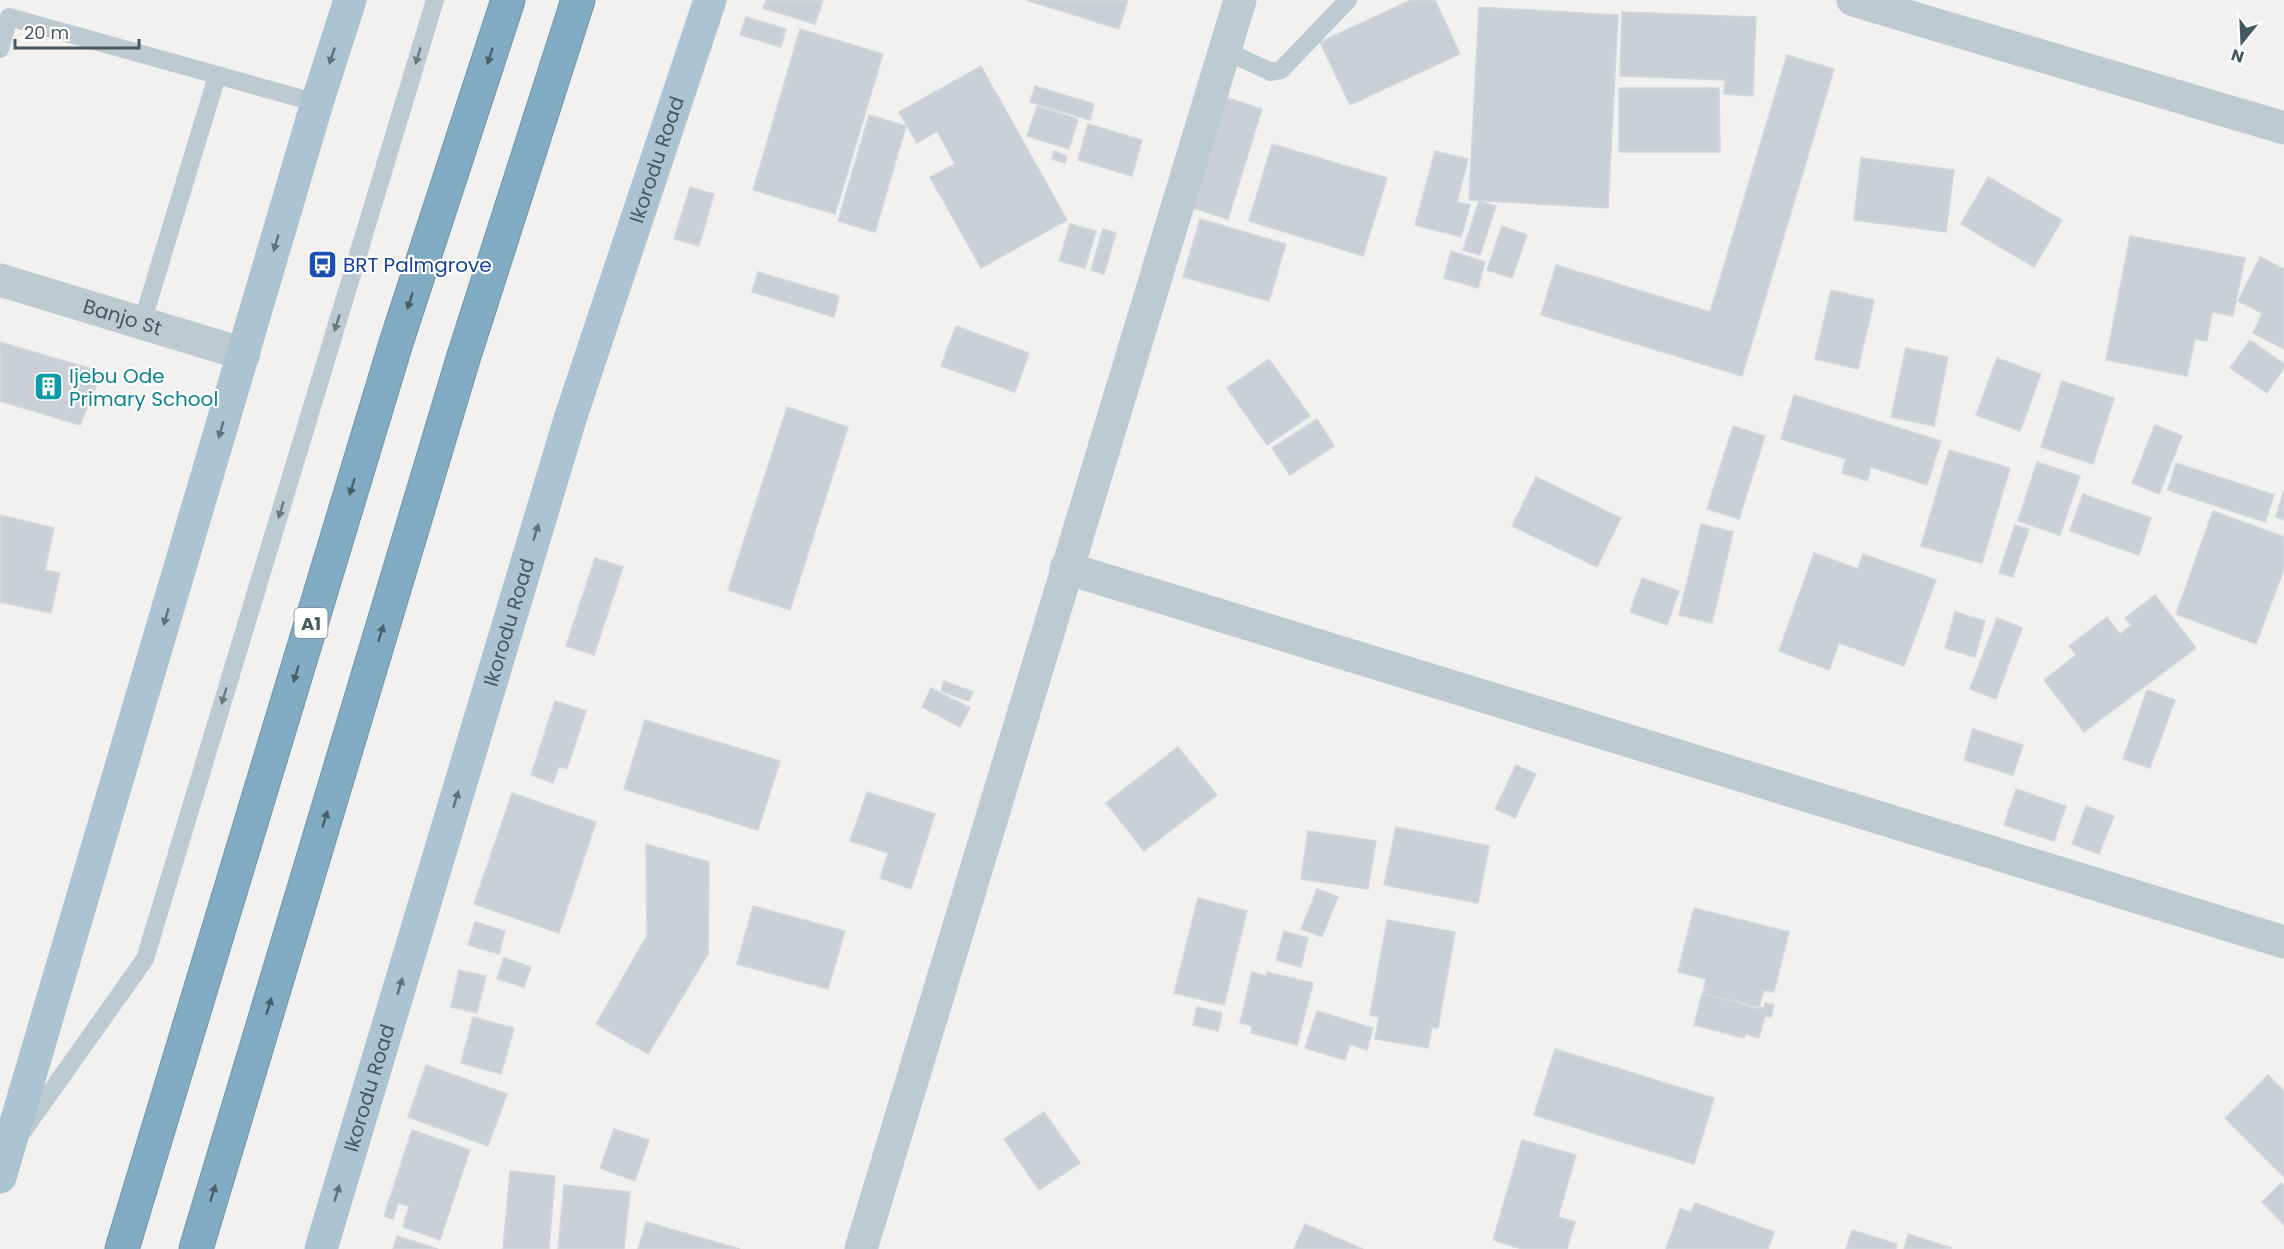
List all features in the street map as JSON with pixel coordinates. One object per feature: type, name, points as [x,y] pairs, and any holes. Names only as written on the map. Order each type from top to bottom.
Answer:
[{"type":"highway","name":"A1","points":[[122,1249],[393,355],[508,0]]},
{"type":"highway","points":[[196,1249],[463,359],[578,0]]},
{"type":"main road","points":[[4,1165],[317,103],[350,0]]},
{"type":"main road","name":"Ikorodu Road","points":[[321,1249],[570,419],[710,0]]},
{"type":"street","points":[[861,1249],[1239,0]]},
{"type":"street","points":[[1853,0],[2284,128]]},
{"type":"street","name":"Banjo St","points":[[0,280],[244,354]]},
{"type":"street","points":[[1066,568],[2284,942]]},
{"type":"lane","points":[[4,1165],[145,959],[435,0]]},
{"type":"lane","points":[[1224,50],[1271,72],[1281,70],[1348,0]]},
{"type":"lane","points":[[0,49],[9,17],[317,103]]},
{"type":"lane","points":[[142,323],[217,76]]},
{"type":"building","points":[[766,0],[823,0],[815,24],[763,8]]},
{"type":"building","points":[[1026,0],[1128,0],[1119,29]]},
{"type":"building","points":[[1411,0],[1435,0],[1460,54],[1350,105],[1320,42]]},
{"type":"building","points":[[1479,7],[1618,15],[1608,208],[1469,200]]},
{"type":"building","points":[[1622,12],[1756,17],[1753,96],[1724,94],[1725,80],[1620,76]]},
{"type":"building","points":[[746,17],[786,29],[781,47],[740,35]]},
{"type":"building","points":[[800,29],[883,54],[835,214],[753,190]]},
{"type":"building","points":[[1787,55],[1834,69],[1742,376],[1541,315],[1556,265],[1710,312]]},
{"type":"building","points":[[981,66],[1067,220],[981,268],[930,177],[955,164],[937,131],[917,143],[899,112]]},
{"type":"building","points":[[1035,86],[1094,104],[1090,120],[1030,102]]},
{"type":"building","points":[[1619,88],[1719,88],[1720,152],[1619,152]]},
{"type":"building","points":[[1215,94],[1262,109],[1228,219],[1181,204]]},
{"type":"building","points":[[1037,106],[1078,119],[1069,149],[1027,136]]},
{"type":"building","points":[[869,115],[906,126],[875,232],[838,221]]},
{"type":"building","points":[[1088,124],[1142,140],[1132,176],[1078,160]]},
{"type":"building","points":[[1272,144],[1387,178],[1363,256],[1249,221]]},
{"type":"building","points":[[1054,151],[1067,156],[1065,163],[1052,159]]},
{"type":"building","points":[[1435,151],[1468,159],[1457,202],[1470,205],[1461,237],[1415,225]]},
{"type":"building","points":[[1861,158],[1954,170],[1946,232],[1854,220]]},
{"type":"building","points":[[1988,177],[2062,220],[2034,267],[1961,224]]},
{"type":"building","points":[[690,187],[714,194],[699,246],[674,239]]},
{"type":"building","points":[[1479,201],[1496,206],[1480,255],[1463,250]]},
{"type":"building","points":[[1200,219],[1286,244],[1269,301],[1183,277]]},
{"type":"building","points":[[1070,224],[1096,231],[1085,268],[1059,261]]},
{"type":"building","points":[[1502,226],[1527,235],[1512,278],[1487,270]]},
{"type":"building","points":[[1103,229],[1116,233],[1104,274],[1091,270]]},
{"type":"building","points":[[2130,236],[2245,258],[2233,316],[2212,312],[2207,341],[2195,339],[2187,376],[2106,360]]},
{"type":"building","points":[[1451,251],[1485,262],[1478,288],[1444,278]]},
{"type":"building","points":[[2260,257],[2284,269],[2284,349],[2253,333],[2262,313],[2238,301]]},
{"type":"building","points":[[758,272],[839,296],[834,317],[752,292]]},
{"type":"building","points":[[1831,290],[1874,300],[1858,369],[1815,359]]},
{"type":"building","points":[[956,326],[1029,353],[1015,392],[941,366]]},
{"type":"building","points":[[2250,340],[2284,364],[2284,368],[2267,393],[2230,368]]},
{"type":"building","name":"Ijebu Ode Primary School","points":[[0,342],[102,372],[80,425],[0,401]]},
{"type":"building","points":[[1906,348],[1948,357],[1934,426],[1891,417]]},
{"type":"building","points":[[1997,358],[2041,374],[2020,431],[1976,415]]},
{"type":"building","points":[[1269,359],[1310,416],[1267,445],[1227,388]]},
{"type":"building","points":[[2062,381],[2114,398],[2093,464],[2041,447]]},
{"type":"building","points":[[1794,395],[1941,441],[1927,485],[1871,467],[1867,481],[1842,473],[1846,459],[1781,439]]},
{"type":"building","points":[[787,407],[848,427],[790,610],[728,590]]},
{"type":"building","points":[[1317,419],[1334,446],[1290,475],[1272,448]]},
{"type":"building","points":[[2155,425],[2182,436],[2159,494],[2132,483]]},
{"type":"building","points":[[1733,426],[1765,436],[1739,519],[1707,509]]},
{"type":"building","points":[[1949,450],[2010,468],[1982,563],[1921,546]]},
{"type":"building","points":[[2037,462],[2080,476],[2060,535],[2018,521]]},
{"type":"building","points":[[2176,463],[2274,495],[2265,522],[2168,490]]},
{"type":"building","points":[[1536,477],[1621,518],[1597,567],[1512,526]]},
{"type":"building","points":[[2284,490],[2284,520],[2276,517]]},
{"type":"building","points":[[2083,494],[2151,518],[2139,555],[2070,531]]},
{"type":"building","points":[[2213,511],[2284,537],[2284,569],[2256,644],[2176,614]]},
{"type":"building","points":[[0,515],[54,528],[45,570],[60,573],[51,613],[0,602]]},
{"type":"building","points":[[1701,524],[1733,532],[1712,623],[1679,615]]},
{"type":"building","points":[[2015,525],[2029,529],[2013,577],[1999,573]]},
{"type":"building","points":[[1814,553],[1858,569],[1863,554],[1936,580],[1904,666],[1839,643],[1829,670],[1779,651]]},
{"type":"building","points":[[595,558],[623,567],[594,655],[566,646]]},
{"type":"building","points":[[1642,578],[1679,591],[1667,625],[1630,612]]},
{"type":"building","points":[[2155,595],[2196,648],[2084,732],[2044,680],[2076,655],[2069,646],[2107,617],[2120,634],[2131,625],[2125,618]]},
{"type":"building","points":[[1955,612],[1985,621],[1975,657],[1945,648]]},
{"type":"building","points":[[1997,618],[2022,628],[1996,699],[1970,689]]},
{"type":"building","points":[[944,681],[973,692],[969,701],[941,691]]},
{"type":"building","points":[[931,688],[970,708],[960,727],[922,707]]},
{"type":"building","points":[[2147,690],[2175,700],[2150,768],[2123,759]]},
{"type":"building","points":[[555,701],[586,711],[567,769],[559,766],[553,783],[531,775]]},
{"type":"building","points":[[645,720],[780,761],[758,830],[624,789]]},
{"type":"building","points":[[1973,729],[2023,745],[2013,775],[1964,760]]},
{"type":"building","points":[[1178,747],[1217,795],[1144,851],[1106,803]]},
{"type":"building","points":[[1516,765],[1536,774],[1515,818],[1495,809]]},
{"type":"building","points":[[2016,789],[2066,806],[2054,841],[2004,825]]},
{"type":"building","points":[[867,792],[935,814],[911,889],[880,878],[888,853],[850,841]]},
{"type":"building","points":[[512,793],[596,822],[559,933],[474,904]]},
{"type":"building","points":[[2086,806],[2114,816],[2099,854],[2072,844]]},
{"type":"building","points":[[1396,827],[1489,846],[1478,903],[1384,885]]},
{"type":"building","points":[[1308,831],[1376,841],[1368,889],[1301,879]]},
{"type":"building","points":[[646,844],[709,862],[708,954],[648,1054],[596,1024],[647,936]]},
{"type":"building","points":[[1317,889],[1338,897],[1322,937],[1301,929]]},
{"type":"building","points":[[1198,898],[1247,911],[1224,1005],[1174,993]]},
{"type":"building","points":[[753,906],[845,931],[828,989],[737,964]]},
{"type":"building","points":[[1694,908],[1789,932],[1774,992],[1764,990],[1759,1007],[1703,993],[1706,979],[1678,972]]},
{"type":"building","points":[[1387,920],[1455,932],[1438,1028],[1432,1027],[1428,1048],[1375,1039],[1379,1017],[1370,1015]]},
{"type":"building","points":[[475,922],[505,931],[499,954],[468,945]]},
{"type":"building","points":[[1284,931],[1308,938],[1301,967],[1276,960]]},
{"type":"building","points":[[504,958],[531,967],[524,987],[497,979]]},
{"type":"building","points":[[459,970],[486,976],[477,1013],[451,1007]]},
{"type":"building","points":[[1252,972],[1266,976],[1267,972],[1313,983],[1297,1045],[1251,1033],[1252,1026],[1240,1023]]},
{"type":"building","points":[[1702,994],[1759,1009],[1764,1008],[1765,1003],[1774,1005],[1771,1017],[1765,1016],[1759,1038],[1745,1034],[1744,1038],[1694,1025]]},
{"type":"building","points":[[1197,1007],[1222,1013],[1218,1031],[1193,1025]]},
{"type":"building","points":[[1317,1011],[1373,1028],[1367,1050],[1350,1044],[1345,1060],[1305,1048]]},
{"type":"building","points":[[473,1017],[514,1028],[501,1074],[461,1063]]},
{"type":"building","points":[[1555,1049],[1714,1098],[1694,1164],[1534,1115]]},
{"type":"building","points":[[426,1065],[507,1094],[488,1146],[408,1117]]},
{"type":"building","points":[[2268,1075],[2284,1091],[2284,1177],[2225,1118]]},
{"type":"building","points":[[1044,1112],[1080,1163],[1039,1190],[1004,1139]]},
{"type":"building","points":[[614,1129],[649,1140],[635,1181],[600,1168]]},
{"type":"building","points":[[412,1130],[470,1150],[440,1240],[403,1227],[409,1206],[398,1203],[393,1219],[384,1216]]},
{"type":"building","points":[[1522,1140],[1576,1155],[1558,1217],[1575,1222],[1567,1249],[1522,1249],[1493,1240]]},
{"type":"building","points":[[510,1171],[555,1176],[549,1249],[503,1249]]},
{"type":"building","points":[[2281,1183],[2284,1186],[2284,1225],[2262,1202]]},
{"type":"building","points":[[564,1185],[630,1192],[624,1249],[558,1249]]},
{"type":"building","points":[[1695,1203],[1774,1232],[1768,1249],[1666,1249],[1680,1209],[1691,1212]]},
{"type":"building","points":[[646,1222],[740,1249],[638,1249]]},
{"type":"building","points":[[1305,1224],[1363,1249],[1294,1249]]},
{"type":"building","points":[[1852,1230],[1897,1244],[1896,1249],[1846,1249]]},
{"type":"building","points":[[1908,1234],[1952,1248],[1904,1249]]},
{"type":"building","points":[[397,1236],[438,1249],[393,1249]]},
{"type":"place","name":"BRT Palmgrove","points":[[322,265]]},
{"type":"place","name":"Ijebu Ode Primary School","points":[[48,387]]}]
